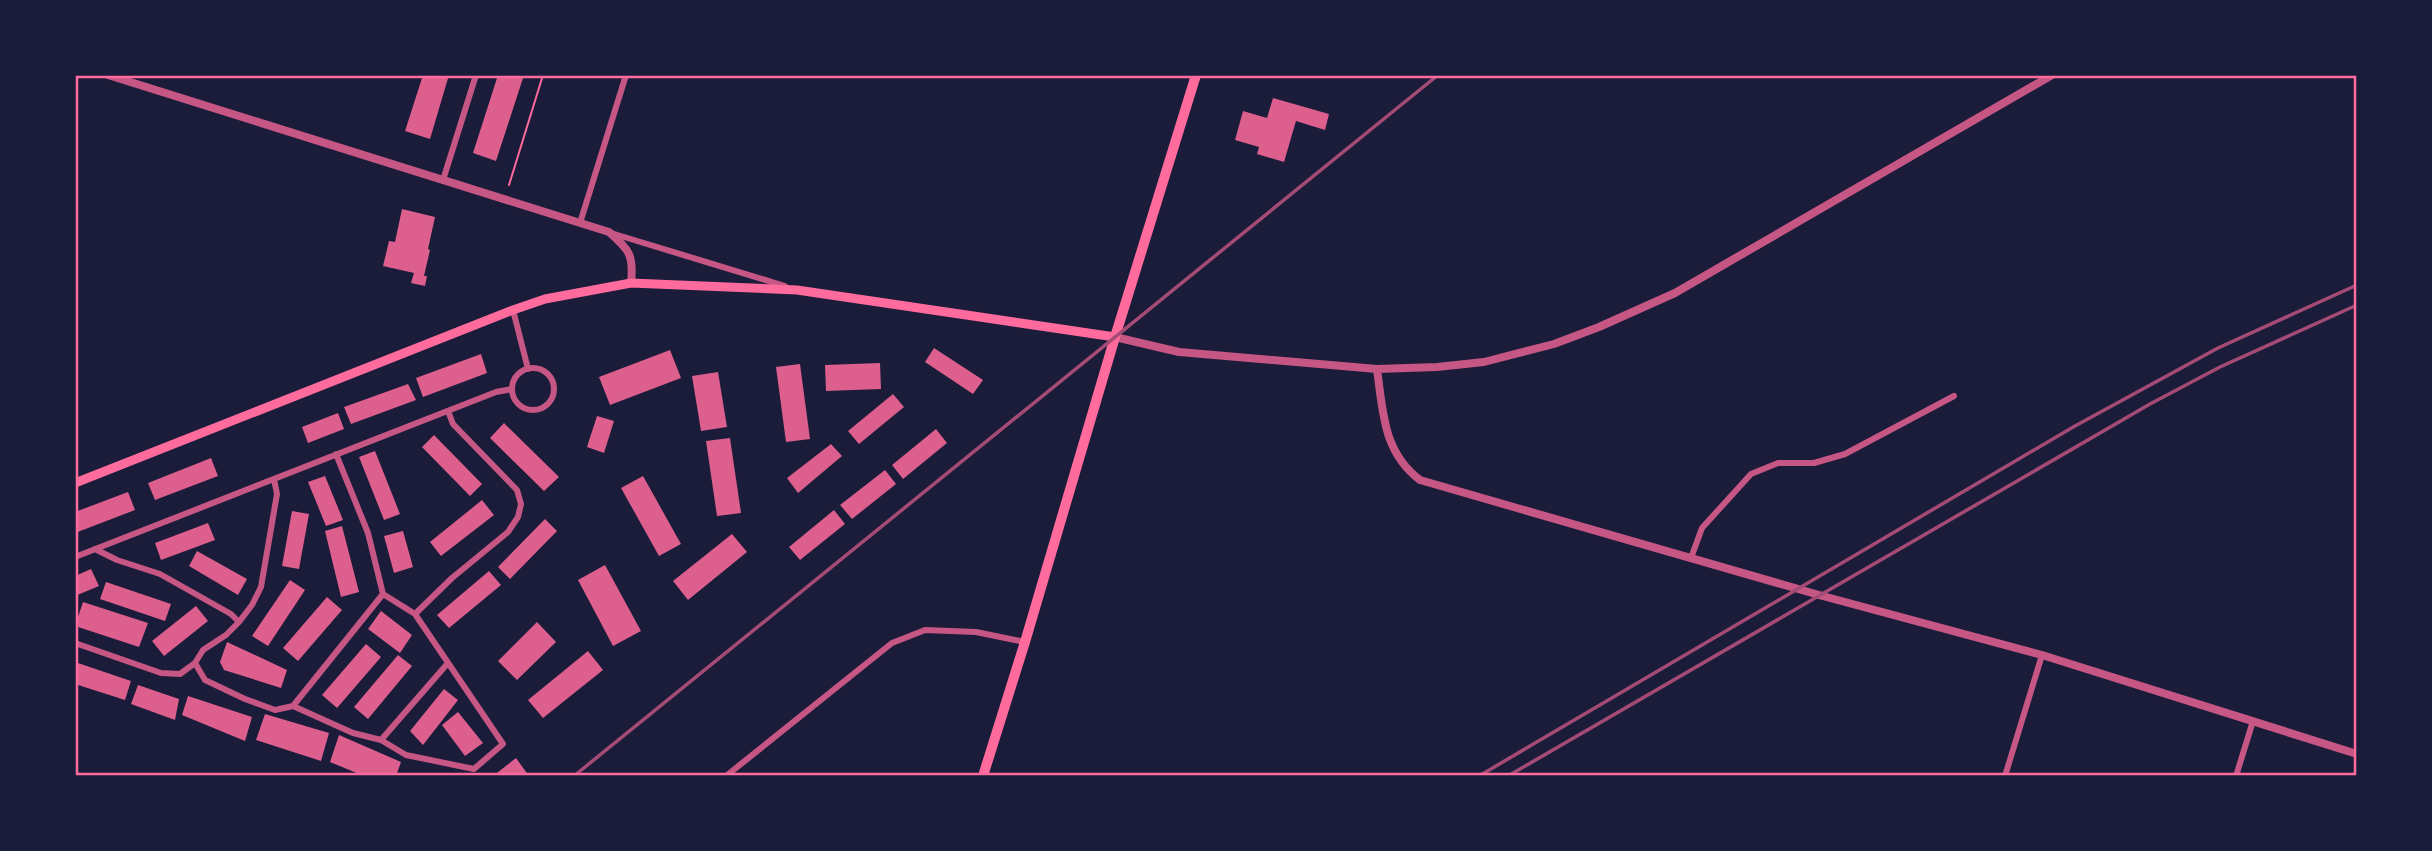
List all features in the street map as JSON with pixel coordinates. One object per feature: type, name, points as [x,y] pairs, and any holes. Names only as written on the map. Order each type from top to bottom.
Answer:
[{"type":"main road","points":[[983,776],[1196,75]]},
{"type":"main road","points":[[75,482],[513,310],[545,299],[631,282],[797,290],[1115,337]]},
{"type":"street","points":[[108,75],[797,290]]},
{"type":"street","points":[[443,180],[476,75]]},
{"type":"street","points":[[580,223],[626,75]]},
{"type":"street","points":[[1115,337],[1179,352],[1377,369],[1484,362],[1554,344],[1600,327],[1675,293],[2052,75]]},
{"type":"street","points":[[609,232],[627,248],[633,267],[631,282]]},
{"type":"street","points":[[513,310],[528,369]]},
{"type":"street","points":[[528,369],[541,370],[551,380],[553,389],[549,402],[538,409],[524,408],[515,401],[512,389],[516,377],[528,369]]},
{"type":"street","points":[[1377,369],[1384,421],[1393,449],[1404,468],[1420,480],[2042,655],[2357,754]]},
{"type":"street","points":[[75,557],[496,392],[512,389]]},
{"type":"street","points":[[1691,558],[1702,528],[1751,474],[1778,463],[1814,463],[1845,454],[1954,396]]},
{"type":"street","points":[[415,614],[452,578],[508,532],[518,517],[521,504],[517,490],[453,424],[448,411]]},
{"type":"street","points":[[195,663],[205,680],[246,699],[275,710],[293,706],[353,733],[381,740],[406,755],[474,769],[503,744],[415,614],[383,594],[368,533],[336,454]]},
{"type":"street","points":[[75,643],[160,673],[180,674],[195,663],[203,650],[226,635],[239,622],[252,606],[261,587],[277,494],[274,479]]},
{"type":"street","points":[[95,549],[117,560],[160,574],[231,614],[239,622]]},
{"type":"street","points":[[293,706],[383,594]]},
{"type":"street","points":[[726,776],[892,643],[925,630],[976,632],[1025,642]]},
{"type":"street","points":[[2005,776],[2042,655]]},
{"type":"street","points":[[381,740],[448,663]]},
{"type":"street","points":[[2236,776],[2253,720]]},
{"type":"path","points":[[509,185],[543,75]]},
{"type":"building","points":[[423,75],[449,75],[430,139],[405,131]]},
{"type":"building","points":[[498,75],[524,75],[496,161],[473,153]]},
{"type":"building","points":[[1273,98],[1329,114],[1325,130],[1296,121],[1284,162],[1257,154],[1259,147],[1235,140],[1243,111],[1267,118]]},
{"type":"building","points":[[402,209],[435,217],[424,276],[427,276],[425,286],[411,283],[414,273],[383,266],[389,241],[395,242]]},
{"type":"building","points":[[934,348],[983,380],[973,394],[925,362]]},
{"type":"building","points":[[670,350],[681,378],[610,405],[599,377]]},
{"type":"building","points":[[481,354],[487,373],[423,397],[416,378]]},
{"type":"building","points":[[880,363],[881,389],[826,391],[825,365]]},
{"type":"building","points":[[800,364],[810,439],[786,442],[776,367]]},
{"type":"building","points":[[718,372],[727,427],[701,431],[692,376]]},
{"type":"building","points":[[408,384],[416,400],[351,424],[344,407]]},
{"type":"building","points":[[893,394],[904,407],[859,444],[848,431]]},
{"type":"building","points":[[338,413],[344,429],[308,443],[302,427]]},
{"type":"building","points":[[597,416],[614,421],[604,453],[587,447]]},
{"type":"building","points":[[504,423],[559,477],[544,491],[490,438]]},
{"type":"building","points":[[936,429],[947,443],[903,479],[892,465]]},
{"type":"building","points":[[434,435],[482,484],[470,496],[422,447]]},
{"type":"building","points":[[730,438],[741,513],[717,516],[706,441]]},
{"type":"building","points":[[831,444],[842,456],[798,493],[787,478]]},
{"type":"building","points":[[375,451],[400,514],[384,520],[359,457]]},
{"type":"building","points":[[211,458],[218,476],[155,500],[148,483]]},
{"type":"building","points":[[885,470],[896,484],[852,519],[840,505]]},
{"type":"building","points":[[325,476],[343,520],[326,526],[308,482]]},
{"type":"building","points":[[643,476],[681,544],[659,556],[621,488]]},
{"type":"building","points":[[128,492],[135,510],[75,533],[75,512]]},
{"type":"building","points":[[482,500],[494,515],[441,556],[430,542]]},
{"type":"building","points":[[834,510],[845,524],[800,560],[789,547]]},
{"type":"building","points":[[292,511],[309,514],[299,569],[282,566]]},
{"type":"building","points":[[545,519],[557,531],[510,579],[498,567]]},
{"type":"building","points":[[208,523],[215,540],[161,560],[155,543]]},
{"type":"building","points":[[342,526],[359,592],[341,597],[325,531]]},
{"type":"building","points":[[403,531],[413,567],[394,573],[384,536]]},
{"type":"building","points":[[732,534],[747,552],[688,600],[673,581]]},
{"type":"building","points":[[197,551],[247,579],[238,595],[189,566]]},
{"type":"building","points":[[605,565],[641,631],[613,646],[578,580]]},
{"type":"building","points":[[91,569],[99,586],[75,596],[75,576]]},
{"type":"building","points":[[489,571],[501,585],[449,628],[437,615]]},
{"type":"building","points":[[290,580],[305,590],[268,646],[252,636]]},
{"type":"building","points":[[106,582],[171,604],[165,621],[100,599]]},
{"type":"building","points":[[327,597],[342,610],[298,661],[283,648]]},
{"type":"building","points":[[83,602],[148,623],[139,647],[75,626]]},
{"type":"building","points":[[196,606],[208,621],[164,656],[152,641]]},
{"type":"building","points":[[381,611],[412,635],[400,653],[368,629]]},
{"type":"building","points":[[537,622],[556,642],[517,680],[498,661]]},
{"type":"building","points":[[227,642],[287,670],[281,688],[224,670],[220,662]]},
{"type":"building","points":[[366,644],[381,657],[337,708],[322,695]]},
{"type":"building","points":[[588,651],[603,670],[543,718],[528,700]]},
{"type":"building","points":[[398,655],[412,666],[368,719],[354,707]]},
{"type":"building","points":[[75,662],[131,681],[125,700],[75,684]]},
{"type":"building","points":[[138,685],[179,699],[175,720],[131,704]]},
{"type":"building","points":[[444,689],[458,700],[423,745],[410,731]]},
{"type":"building","points":[[188,696],[252,717],[245,741],[182,715]]},
{"type":"building","points":[[458,712],[483,743],[465,756],[442,725]]},
{"type":"building","points":[[265,714],[329,733],[321,761],[256,740]]},
{"type":"building","points":[[339,735],[401,762],[396,776],[364,776],[330,762]]},
{"type":"building","points":[[516,758],[529,776],[493,776]]},
{"type":"railway","points":[[574,776],[1438,75]]},
{"type":"railway","points":[[1479,776],[2075,426],[2218,348],[2357,285]]},
{"type":"railway","points":[[1508,776],[2150,404],[2220,367],[2357,305]]}]
